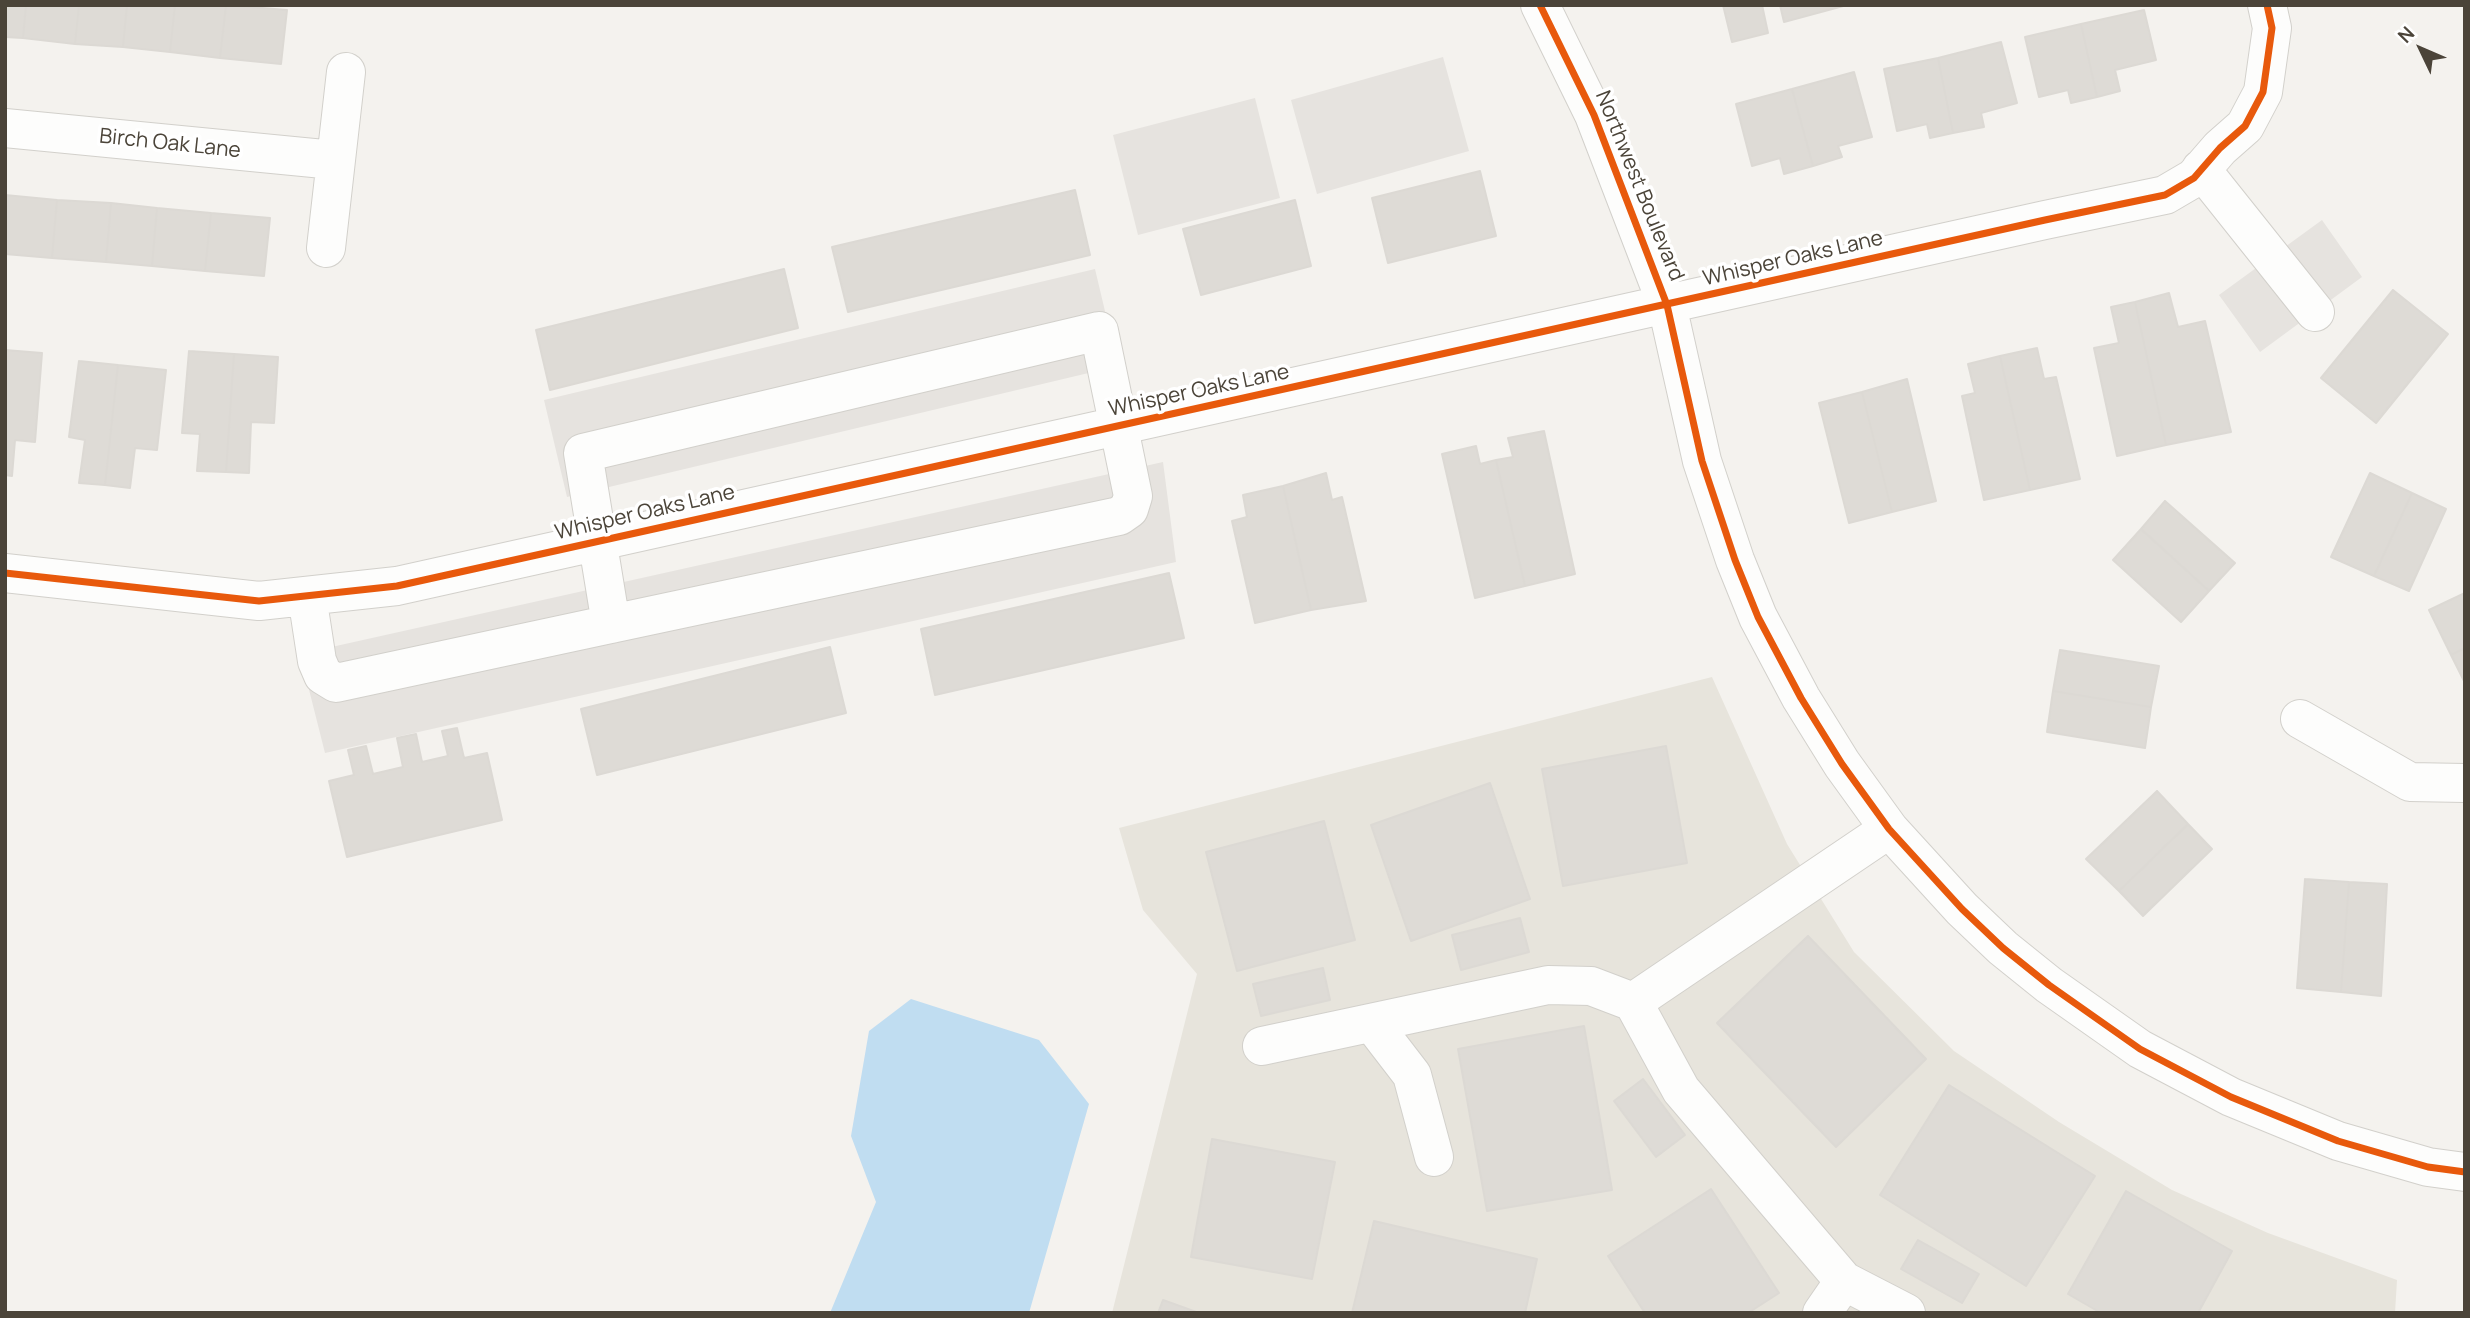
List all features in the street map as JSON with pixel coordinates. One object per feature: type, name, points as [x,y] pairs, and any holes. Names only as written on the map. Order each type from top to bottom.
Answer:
[{"type":"street","name":"Northwest Boulevard","points":[[1540,5],[1594,115],[1667,305],[1702,461],[1735,560],[1758,617],[1808,709],[1842,764],[1889,829],[1962,909],[2003,948],[2049,985],[2140,1049],[2231,1097],[2338,1141],[2428,1167],[2465,1172]]},
{"type":"street","name":"Whisper Oaks Lane","points":[[5,573],[259,601],[397,586],[2165,195],[2194,178],[2245,126],[2263,92],[2272,27],[2267,5]]},
{"type":"street","points":[[326,248],[346,72]]},
{"type":"street","name":"Birch Oak Lane","points":[[5,128],[334,160]]},
{"type":"street","points":[[2202,169],[2315,312]]},
{"type":"street","points":[[307,596],[317,661],[323,675],[336,682],[611,624],[1119,516],[1129,509],[1133,496],[1099,331],[583,453],[611,624]]},
{"type":"street","points":[[2300,719],[2410,782],[2465,783]]},
{"type":"street","points":[[1633,1002],[1889,829]]},
{"type":"street","points":[[1262,1046],[1548,985],[1591,986],[1633,1002],[1681,1090],[1844,1281],[1906,1313]]},
{"type":"street","points":[[1372,1023],[1412,1075],[1434,1157]]},
{"type":"street","points":[[1822,1313],[1844,1281]]},
{"type":"shaded area","points":[[1443,57],[1469,151],[1317,194],[1291,100]]},
{"type":"shaded area","points":[[1255,98],[1280,198],[1138,235],[1113,135]]},
{"type":"shaded area","points":[[2322,220],[2362,277],[2260,352],[2219,295]]},
{"type":"shaded area","points":[[1095,269],[1118,366],[567,497],[544,400]]},
{"type":"shaded area","points":[[1163,462],[1176,562],[325,753],[300,654]]},
{"type":"shaded area","points":[[1712,677],[1787,844],[1854,952],[1954,1051],[2059,1122],[2172,1190],[2268,1233],[2397,1280],[2395,1313],[1112,1313],[1197,974],[1143,910],[1119,828]]},
{"type":"water","points":[[911,999],[1039,1040],[1089,1104],[1029,1313],[830,1313],[876,1202],[851,1136],[869,1031]]},
{"type":"building","points":[[5,5],[26,5],[23,38],[5,37]]},
{"type":"building","points":[[26,5],[79,5],[75,44],[23,38]]},
{"type":"building","points":[[79,5],[127,5],[123,47],[75,44]]},
{"type":"building","points":[[127,5],[175,5],[170,52],[123,47]]},
{"type":"building","points":[[175,5],[226,5],[220,58],[170,52]]},
{"type":"building","points":[[226,5],[287,10],[281,64],[220,58]]},
{"type":"building","points":[[1723,5],[1762,5],[1768,33],[1732,42]]},
{"type":"building","points":[[1780,5],[1847,5],[1784,22]]},
{"type":"building","points":[[2144,10],[2156,60],[2115,70],[2120,91],[2097,97],[2081,24]]},
{"type":"building","points":[[2081,24],[2097,97],[2071,103],[2068,90],[2039,97],[2025,37]]},
{"type":"building","points":[[2001,42],[2017,103],[1981,113],[1984,127],[1953,133],[1938,58]]},
{"type":"building","points":[[1938,58],[1953,133],[1930,138],[1927,124],[1897,131],[1884,69]]},
{"type":"building","points":[[1854,72],[1872,137],[1838,146],[1842,157],[1813,166],[1792,89]]},
{"type":"building","points":[[1792,89],[1813,166],[1784,174],[1780,158],[1752,166],[1736,104]]},
{"type":"building","points":[[1480,171],[1496,236],[1388,263],[1372,198]]},
{"type":"building","points":[[1075,190],[1090,255],[848,312],[832,247]]},
{"type":"building","points":[[5,195],[57,200],[52,258],[5,254]]},
{"type":"building","points":[[57,200],[111,203],[106,262],[52,258]]},
{"type":"building","points":[[1295,200],[1311,266],[1201,295],[1183,229]]},
{"type":"building","points":[[111,203],[157,208],[152,266],[106,262]]},
{"type":"building","points":[[157,208],[211,213],[205,271],[152,266]]},
{"type":"building","points":[[211,213],[270,218],[264,276],[205,271]]},
{"type":"building","points":[[784,269],[798,328],[550,390],[536,330]]},
{"type":"building","points":[[2393,290],[2448,334],[2376,423],[2321,378]]},
{"type":"building","points":[[2169,293],[2178,327],[2205,321],[2231,432],[2166,445],[2135,302]]},
{"type":"building","points":[[2135,302],[2166,445],[2117,456],[2094,348],[2119,343],[2111,307]]},
{"type":"building","points":[[2037,348],[2044,379],[2056,377],[2080,479],[2030,490],[2000,356]]},
{"type":"building","points":[[5,350],[42,353],[35,442],[15,440],[12,476],[5,475]]},
{"type":"building","points":[[189,351],[234,354],[226,472],[197,471],[200,434],[182,433]]},
{"type":"building","points":[[234,354],[278,357],[274,423],[251,422],[249,473],[226,472]]},
{"type":"building","points":[[2000,356],[2030,490],[1984,500],[1962,396],[1975,393],[1968,364]]},
{"type":"building","points":[[79,361],[118,365],[105,485],[79,483],[85,440],[69,437]]},
{"type":"building","points":[[118,365],[166,370],[157,450],[135,448],[130,488],[105,485]]},
{"type":"building","points":[[1907,379],[1936,501],[1892,512],[1862,392]]},
{"type":"building","points":[[1862,392],[1892,512],[1849,523],[1819,403]]},
{"type":"building","points":[[1544,431],[1575,574],[1525,586],[1496,460],[1513,457],[1508,438]]},
{"type":"building","points":[[1476,446],[1480,464],[1496,460],[1525,586],[1475,598],[1442,454]]},
{"type":"building","points":[[1326,473],[1332,500],[1342,497],[1366,601],[1311,610],[1283,486]]},
{"type":"building","points":[[2370,473],[2412,493],[2374,576],[2331,557]]},
{"type":"building","points":[[1283,486],[1311,610],[1255,623],[1232,521],[1247,517],[1243,495]]},
{"type":"building","points":[[2412,493],[2446,509],[2409,591],[2374,576]]},
{"type":"building","points":[[2165,501],[2235,563],[2209,591],[2141,529]]},
{"type":"building","points":[[2141,529],[2209,591],[2181,622],[2113,560]]},
{"type":"building","points":[[1169,573],[1184,638],[935,695],[921,629]]},
{"type":"building","points":[[2465,593],[2465,648],[2451,655],[2429,610]]},
{"type":"building","points":[[830,647],[846,713],[597,775],[581,709]]},
{"type":"building","points":[[2465,648],[2465,683],[2451,655]]},
{"type":"building","points":[[2060,650],[2159,666],[2151,707],[2053,691]]},
{"type":"building","points":[[2053,691],[2151,707],[2145,748],[2047,732]]},
{"type":"building","points":[[457,728],[464,758],[487,753],[502,820],[347,857],[329,781],[354,775],[348,750],[366,746],[373,774],[403,767],[397,738],[416,734],[422,762],[448,756],[442,731]]},
{"type":"building","points":[[1666,746],[1687,863],[1563,886],[1542,769]]},
{"type":"building","points":[[1490,783],[1530,899],[1411,941],[1371,825]]},
{"type":"building","points":[[2157,791],[2188,824],[2119,891],[2086,859]]},
{"type":"building","points":[[1324,821],[1355,940],[1237,971],[1206,852]]},
{"type":"building","points":[[2188,824],[2212,849],[2143,916],[2119,891]]},
{"type":"building","points":[[2305,879],[2349,882],[2341,992],[2297,988]]},
{"type":"building","points":[[2349,882],[2387,884],[2381,996],[2341,992]]},
{"type":"building","points":[[1520,918],[1529,952],[1461,970],[1452,935]]},
{"type":"building","points":[[1808,936],[1926,1059],[1836,1147],[1717,1023]]},
{"type":"building","points":[[1323,968],[1330,1000],[1261,1016],[1253,984]]},
{"type":"building","points":[[1584,1026],[1612,1190],[1487,1211],[1458,1049]]},
{"type":"building","points":[[1643,1079],[1685,1135],[1656,1157],[1614,1101]]},
{"type":"building","points":[[1949,1085],[2095,1176],[2026,1286],[1880,1195]]},
{"type":"building","points":[[1212,1139],[1335,1162],[1312,1279],[1191,1257]]},
{"type":"building","points":[[1711,1189],[1779,1293],[1748,1313],[1645,1313],[1608,1256]]},
{"type":"building","points":[[2126,1191],[2232,1251],[2198,1313],[2101,1313],[2068,1294]]},
{"type":"building","points":[[1374,1221],[1537,1259],[1525,1313],[1352,1313]]},
{"type":"building","points":[[1918,1240],[1979,1274],[1962,1303],[1901,1269]]},
{"type":"building","points":[[1163,1300],[1199,1313],[1158,1313]]},
{"type":"cycle path","points":[[1540,5],[1594,115],[1667,305],[1702,461],[1735,560],[1758,617],[1801,698],[1842,764],[1889,829],[1962,909],[2003,948],[2049,985],[2140,1049],[2231,1097],[2338,1141],[2428,1167],[2465,1172]]},
{"type":"cycle path","points":[[5,573],[259,601],[397,586],[2165,195],[2194,178],[2220,148],[2245,126],[2263,92],[2272,28],[2267,5]]}]
